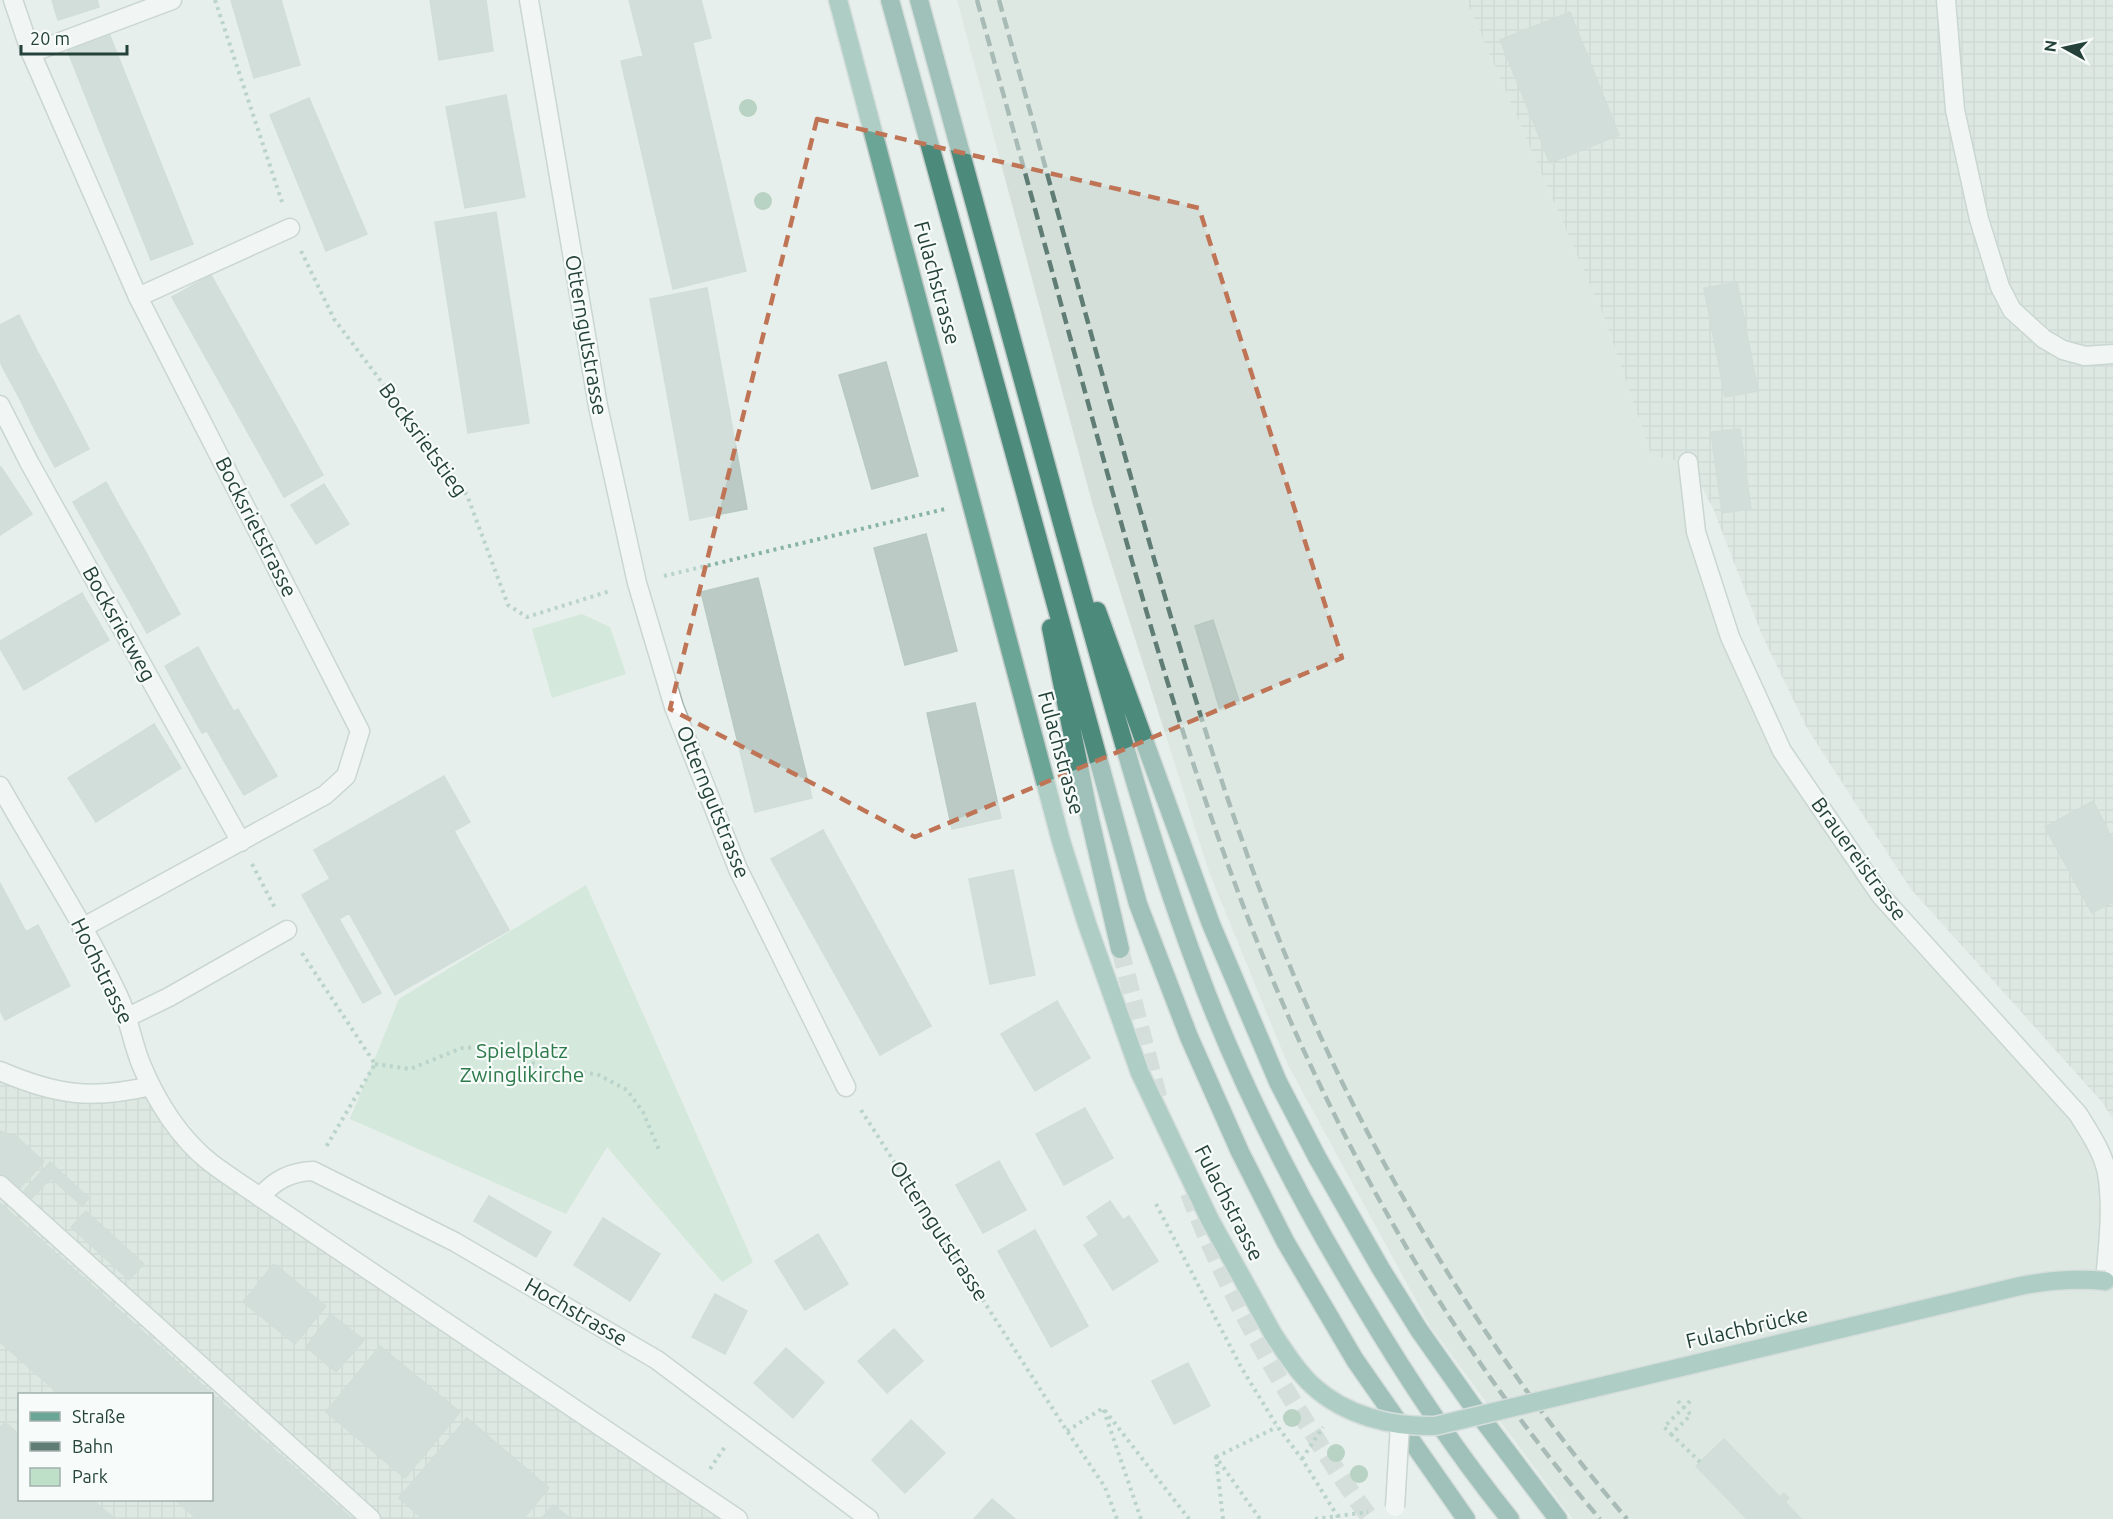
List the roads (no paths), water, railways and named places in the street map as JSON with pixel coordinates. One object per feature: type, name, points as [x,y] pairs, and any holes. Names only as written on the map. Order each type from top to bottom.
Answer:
[{"type":"highway","points":[[890,0],[1138,904],[1189,1037],[1261,1196],[1355,1360],[1466,1519]]},
{"type":"highway","points":[[919,0],[1127,758],[1199,973],[1255,1107],[1314,1223],[1388,1348],[1430,1410],[1510,1519]]},
{"type":"highway","points":[[1018,471],[1088,811],[1120,949]]},
{"type":"highway","points":[[1052,488],[1211,924],[1278,1082],[1317,1157],[1419,1330],[1474,1408],[1558,1519]]},
{"type":"main road","name":"Fulachstrasse","points":[[838,0],[1061,841],[1087,924],[1136,1062],[1210,1220],[1273,1334],[1290,1359],[1313,1386],[1338,1404],[1364,1416],[1400,1424]]},
{"type":"main road","name":"Fulachbrücke","points":[[1400,1424],[1428,1426],[1454,1422],[2020,1286],[2055,1279],[2080,1278],[2109,1282]]},
{"type":"street","name":"Bocksrietstrasse","points":[[13,0],[31,53],[138,297],[360,731],[346,776],[325,795],[82,928]]},
{"type":"street","points":[[31,53],[172,0]]},
{"type":"street","name":"Otterngutstrasse","points":[[529,0],[598,406],[637,583],[674,707],[738,869],[846,1086]]},
{"type":"street","points":[[1946,0],[1955,110],[1979,219],[2000,287],[2012,310],[2029,328],[2044,339],[2063,350],[2085,356],[2113,354]]},
{"type":"street","points":[[138,297],[290,228]]},
{"type":"street","name":"Bocksrietweg","points":[[0,405],[29,462],[241,842]]},
{"type":"street","name":"Brauereistrasse","points":[[1688,462],[1696,532],[1730,637],[1782,751],[1881,896],[2078,1114],[2110,1171],[2109,1282]]},
{"type":"street","name":"Hochstrasse","points":[[0,786],[118,995],[128,1017],[140,1062],[161,1105],[190,1143],[210,1162],[260,1197],[735,1518]]},
{"type":"street","points":[[128,1017],[169,997],[287,930]]},
{"type":"street","points":[[0,1071],[42,1088],[87,1094],[127,1092],[151,1086]]},
{"type":"street","name":"Hochstrasse","points":[[260,1197],[271,1185],[286,1176],[312,1171],[454,1242],[657,1360],[870,1519]]},
{"type":"street","points":[[0,1185],[371,1519]]},
{"type":"street","points":[[1396,1513],[1400,1424]]},
{"type":"tunnel","points":[[1120,949],[1160,1104]]},
{"type":"tunnel","points":[[1189,1193],[1213,1252],[1256,1338],[1305,1421],[1371,1519]]},
{"type":"railway","points":[[977,0],[1112,490],[1176,709],[1224,853],[1279,995],[1339,1125],[1404,1244],[1477,1358],[1516,1413],[1600,1519]]},
{"type":"railway","points":[[999,0],[1133,486],[1195,697],[1241,837],[1294,976],[1356,1110],[1446,1270],[1550,1423],[1627,1519]]},
{"type":"park label","name":"Spielplatz Zwinglikirche","points":[[522,1063]]}]
